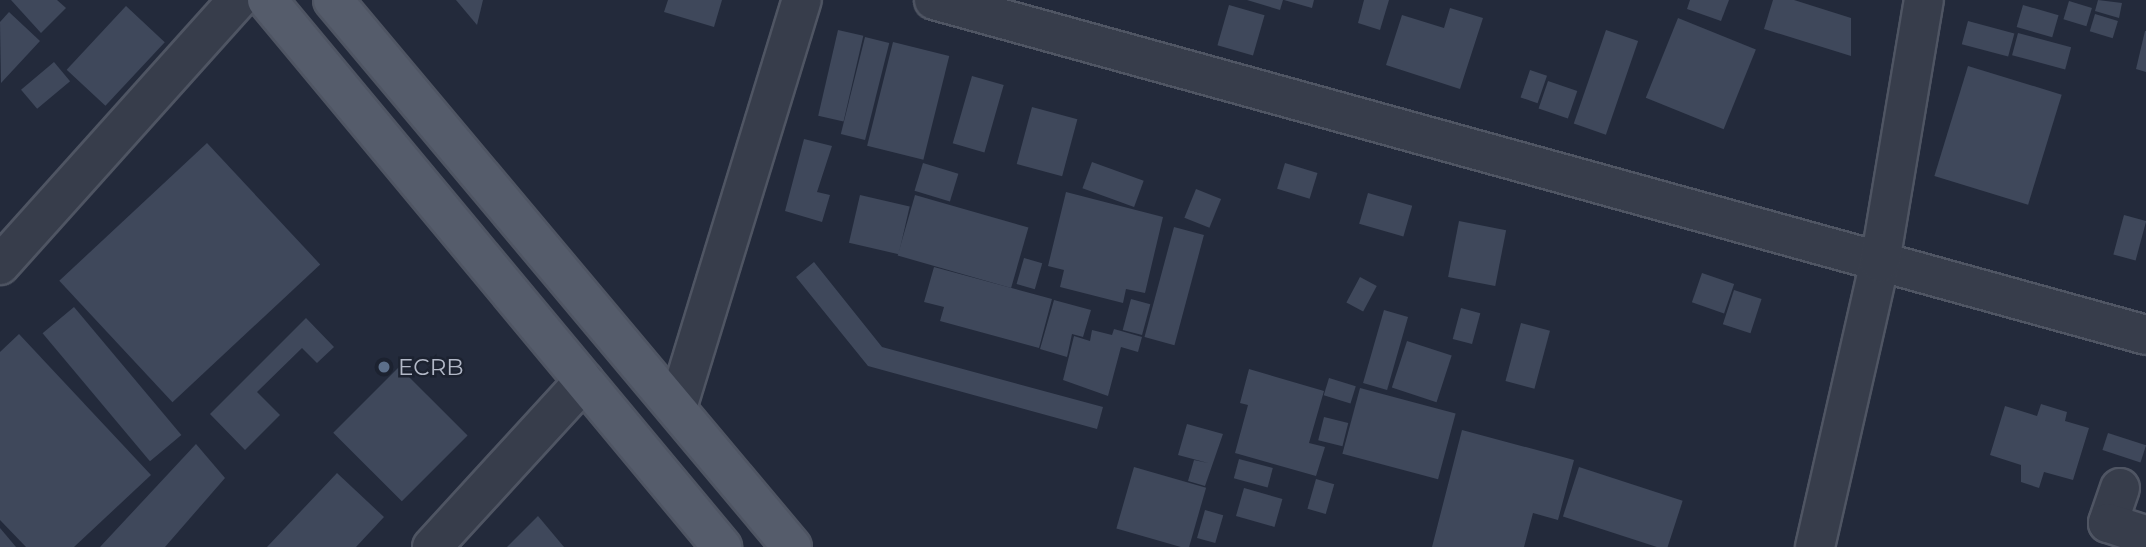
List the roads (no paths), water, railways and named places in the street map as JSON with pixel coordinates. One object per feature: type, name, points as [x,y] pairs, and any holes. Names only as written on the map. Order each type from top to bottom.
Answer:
[{"type":"main road","points":[[267,0],[722,547]]},
{"type":"main road","points":[[333,0],[792,547]]},
{"type":"street","points":[[0,265],[238,0]]},
{"type":"street","points":[[677,408],[802,0]]},
{"type":"street","points":[[934,0],[2146,335]]},
{"type":"street","points":[[1815,547],[1880,262],[1924,0]]},
{"type":"street","points":[[432,547],[584,381]]},
{"type":"street","points":[[2120,488],[2108,523],[2146,535]]},
{"type":"place","name":"ECRB","points":[[384,367]]}]
